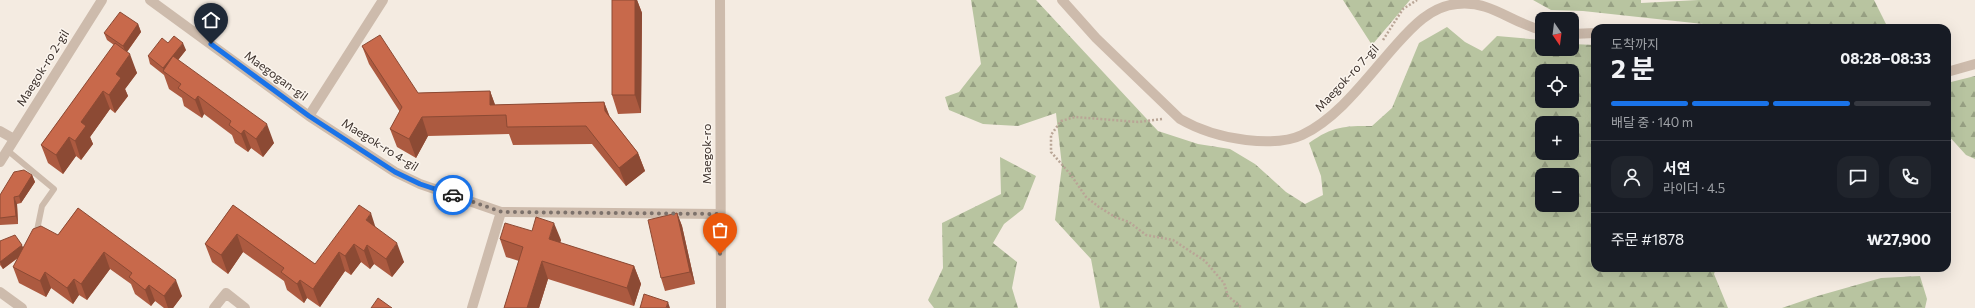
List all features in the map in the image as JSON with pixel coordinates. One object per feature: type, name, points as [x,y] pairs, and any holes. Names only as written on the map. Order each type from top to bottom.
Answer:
[{"type":"street","name":"Maegok-ro 2-gil","points":[[0,162],[102,0]]},
{"type":"street","name":"Maegogan-gil","points":[[150,0],[309,116]]},
{"type":"street","points":[[309,116],[383,0]]},
{"type":"street","name":"Maegok-ro","points":[[720,0],[721,308]]},
{"type":"street","name":"Maegok-ro 7-gil","points":[[1062,0],[1096,38],[1177,116],[1197,129],[1217,136],[1258,141],[1281,141],[1302,135],[1323,122],[1420,20],[1438,9],[1456,4],[1482,4],[1535,29]]},
{"type":"street","points":[[1579,34],[1591,33]]},
{"type":"street","points":[[1951,71],[1975,64]]},
{"type":"street","name":"Maegok-ro 4-gil","points":[[309,116],[395,172],[420,184],[502,212],[720,214]]},
{"type":"street","points":[[0,130],[14,139]]},
{"type":"street","points":[[472,308],[502,212]]},
{"type":"street","points":[[0,292],[22,308]]},
{"type":"street","points":[[214,308],[226,293],[245,308]]},
{"type":"lane","points":[[7,150],[54,188],[42,206],[35,237]]},
{"type":"path","points":[[1390,51],[1381,44],[1403,9],[1417,0]]},
{"type":"path","points":[[1177,116],[1138,122],[1075,118],[1061,121],[1051,135],[1051,152],[1071,175],[1086,197],[1115,217],[1129,222],[1146,235],[1173,240],[1205,260],[1224,283],[1228,296],[1242,308]]},
{"type":"green space","points":[[971,0],[1036,0],[1158,131],[1198,144],[1230,149],[1255,164],[1286,192],[1305,204],[1323,195],[1321,176],[1309,143],[1325,133],[1339,128],[1372,126],[1392,108],[1419,43],[1447,27],[1465,42],[1482,51],[1497,36],[1535,39],[1535,56],[1579,56],[1579,44],[1591,45],[1591,272],[1715,272],[1714,274],[1728,308],[1100,308],[1091,259],[1055,220],[1062,166],[1056,113],[1018,126],[983,124],[949,110],[945,97],[959,92],[981,64]]},
{"type":"green space","points":[[1343,0],[1410,0],[1372,45]]},
{"type":"green space","points":[[1533,0],[1641,0],[1641,3],[1698,0],[1874,0],[1886,24],[1703,24],[1583,11],[1551,10]]},
{"type":"green space","points":[[1975,76],[1975,159],[1966,155],[1951,138],[1951,82]]},
{"type":"green space","points":[[1000,157],[1036,176],[1023,209],[1004,224],[993,243],[1017,262],[1012,288],[1018,308],[934,308],[928,300],[943,268],[942,223],[1001,194]]},
{"type":"green space","points":[[1920,276],[1927,299],[1925,308],[1782,308],[1814,297],[1881,278]]},
{"type":"building","points":[[612,0],[635,0],[635,95],[612,95]]},
{"type":"building","points":[[120,12],[138,24],[123,46],[104,33]]},
{"type":"building","points":[[380,35],[418,93],[490,91],[490,105],[604,102],[605,111],[638,153],[619,168],[586,126],[507,127],[506,115],[422,117],[409,139],[390,129],[402,107],[362,46]]},
{"type":"building","points":[[174,36],[183,43],[163,68],[148,56],[162,38],[168,43]]},
{"type":"building","points":[[115,43],[130,54],[116,74],[121,78],[109,95],[103,91],[81,122],[86,126],[75,141],[69,137],[56,155],[41,145]]},
{"type":"building","points":[[173,56],[267,124],[256,139],[244,130],[241,134],[229,125],[231,121],[198,96],[195,100],[178,88],[181,84],[163,71]]},
{"type":"building","points":[[24,170],[32,175],[19,196],[14,197],[16,216],[0,218],[0,195],[14,172]]},
{"type":"building","points":[[233,205],[315,264],[359,205],[371,213],[366,220],[397,243],[386,259],[367,245],[364,251],[354,244],[345,256],[339,252],[313,289],[300,280],[297,284],[281,272],[284,268],[237,234],[221,255],[205,244]]},
{"type":"building","points":[[78,208],[176,280],[164,296],[149,285],[145,290],[129,277],[132,273],[104,252],[81,284],[74,279],[67,288],[45,272],[40,281],[13,267],[33,229],[41,226],[58,235]]},
{"type":"building","points":[[677,213],[690,272],[661,278],[648,220]]},
{"type":"building","points":[[536,217],[554,223],[549,239],[634,266],[627,288],[542,261],[527,308],[504,308],[523,247],[500,239],[505,223],[532,231]]},
{"type":"building","points":[[15,235],[22,245],[0,262],[0,241]]},
{"type":"building","points":[[644,294],[668,302],[666,308],[640,308]]},
{"type":"building","points":[[378,298],[392,308],[371,308]]},
{"type":"way so far","points":[[453,195],[502,212],[720,214],[720,254]]},
{"type":"route","points":[[211,44],[309,116],[395,172],[420,184],[453,195]]}]
